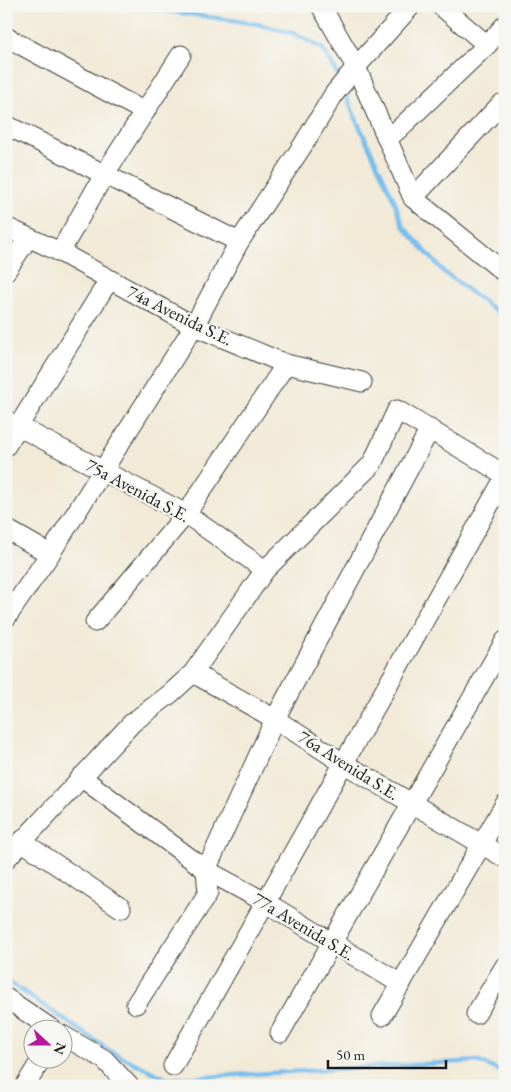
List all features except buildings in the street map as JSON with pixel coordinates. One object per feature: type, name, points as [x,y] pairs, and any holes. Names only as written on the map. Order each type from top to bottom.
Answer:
[{"type":"street","points":[[321,6],[351,73],[387,139],[413,198],[505,273]]},
{"type":"street","points":[[6,618],[50,554],[194,326],[240,242],[334,94],[411,6]]},
{"type":"street","points":[[441,6],[487,45]]},
{"type":"street","points":[[387,139],[487,45],[505,25]]},
{"type":"street","points":[[6,37],[144,112]]},
{"type":"street","points":[[60,252],[104,175],[181,55]]},
{"type":"street","points":[[413,198],[501,104]]},
{"type":"street","points":[[6,125],[240,242]]},
{"type":"street","name":"74a Avenida S.E.","points":[[6,227],[60,252],[194,326],[286,364],[362,382]]},
{"type":"street","points":[[6,271],[28,238]]},
{"type":"street","points":[[6,446],[13,424],[109,280]]},
{"type":"street","points":[[95,622],[186,514],[286,364]]},
{"type":"street","points":[[6,859],[132,723],[170,694],[193,673],[265,570],[372,464],[397,410],[505,476],[173,1066]]},
{"type":"street","name":"75a Avenida S.E.","points":[[13,424],[186,514],[265,570]]},
{"type":"street","points":[[136,1004],[208,893],[206,870],[275,719],[430,429]]},
{"type":"street","points":[[6,529],[50,554]]},
{"type":"street","points":[[280,1033],[411,803],[498,665],[505,640]]},
{"type":"street","name":"76a Avenida S.E.","points":[[193,673],[275,719],[343,763],[505,858]]},
{"type":"street","name":"77a Avenida S.E.","points":[[81,777],[206,870],[265,902],[401,984]]},
{"type":"street","points":[[382,1016],[505,804]]},
{"type":"street","points":[[21,841],[121,908]]},
{"type":"street","points":[[476,1014],[505,966]]},
{"type":"street","points":[[6,998],[38,1020]]},
{"type":"street","points":[[72,1041],[104,1059],[129,1086]]},
{"type":"street","points":[[25,1086],[35,1070]]},
{"type":"waterway","points":[[148,6],[154,9],[257,24],[293,33],[322,48],[340,78]]},
{"type":"waterway","points":[[344,90],[394,200],[403,226],[444,272],[505,318]]},
{"type":"waterway","points":[[6,980],[112,1052],[167,1079],[477,1061],[505,1073]]}]
